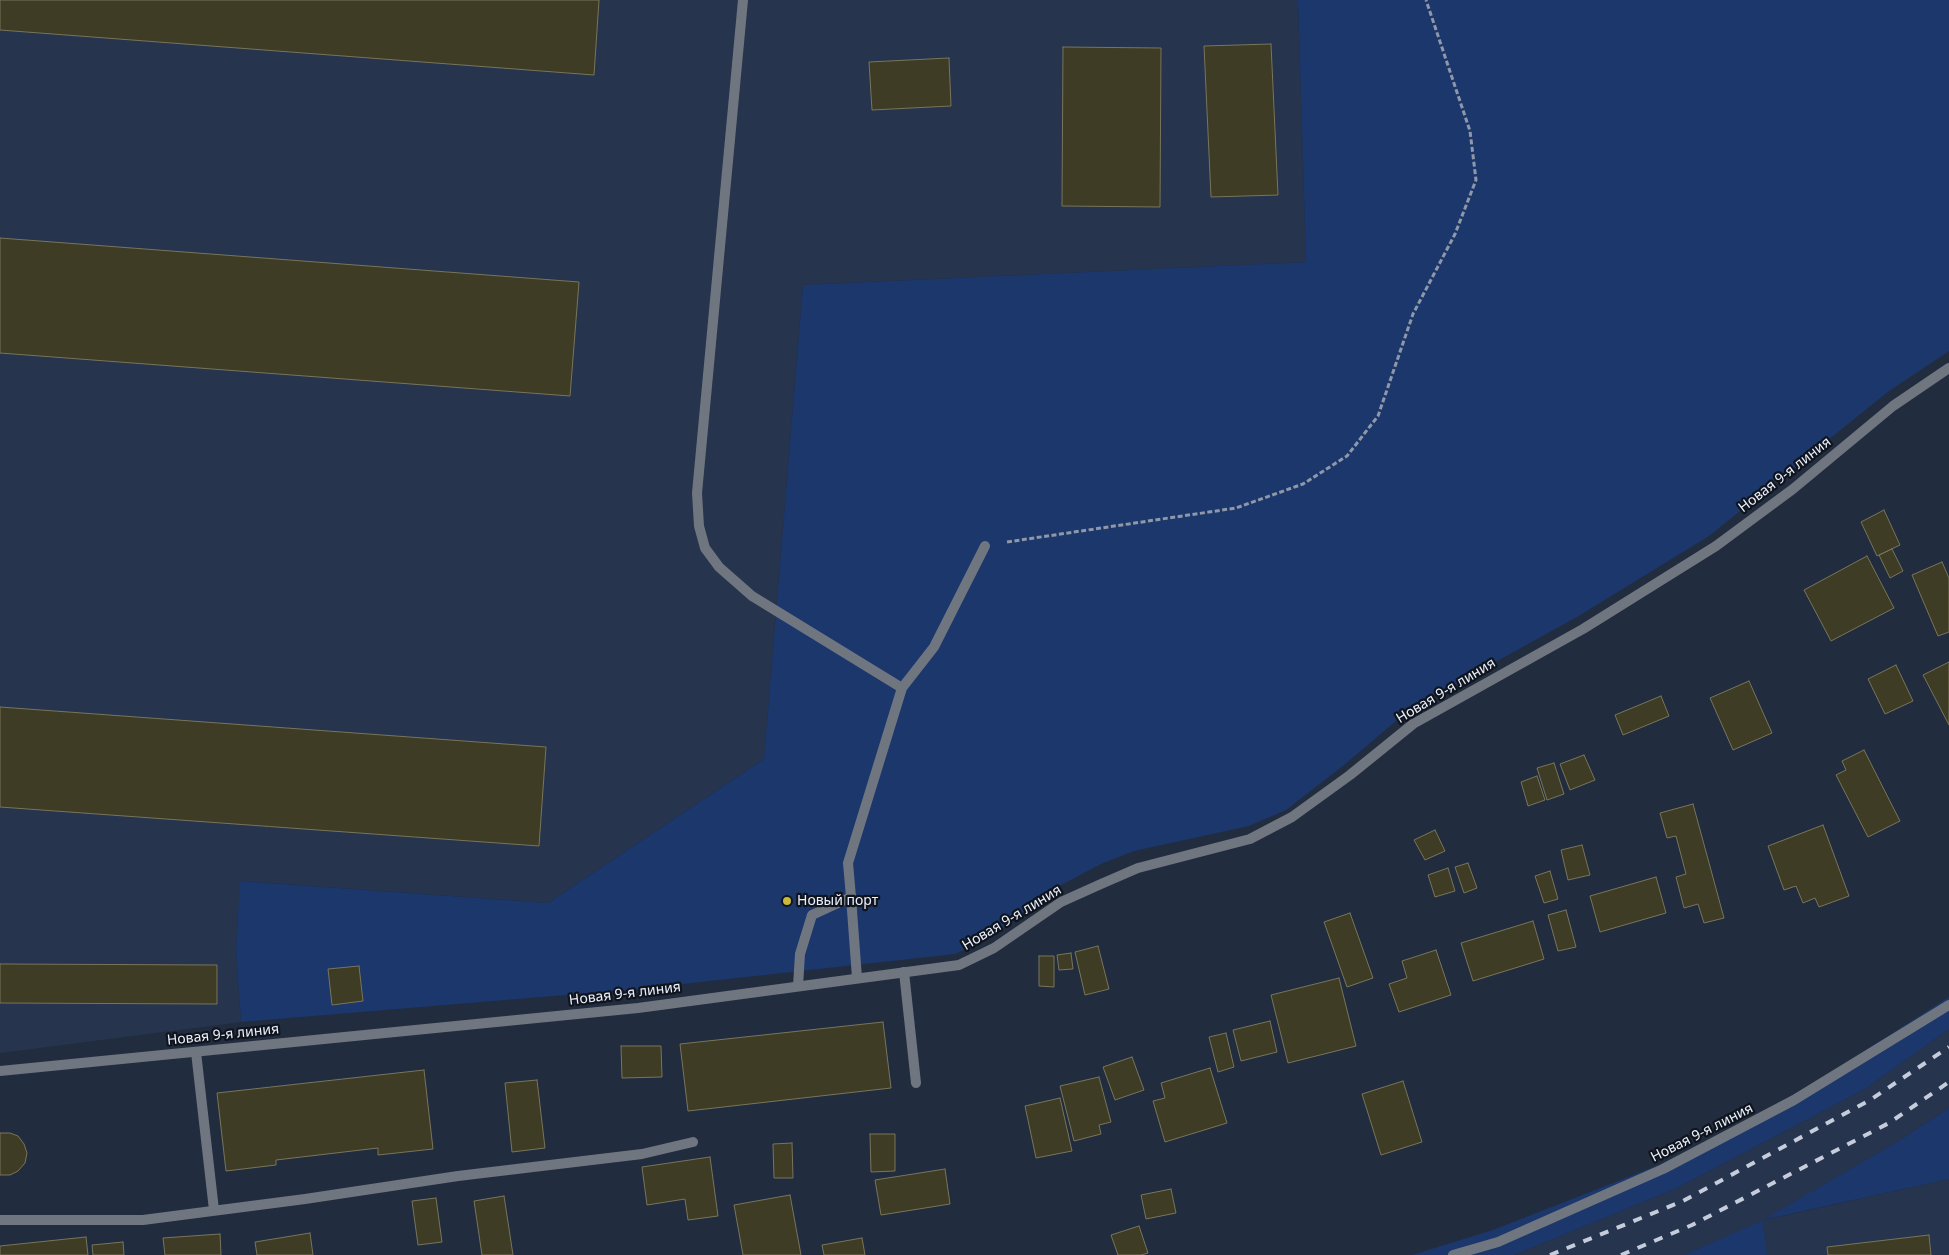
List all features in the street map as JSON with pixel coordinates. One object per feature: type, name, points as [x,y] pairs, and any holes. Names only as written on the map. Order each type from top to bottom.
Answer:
[{"type":"street","points":[[743,0],[697,493],[698,526],[705,548],[720,568],[752,596],[902,688]]},
{"type":"street","name":"Новая 9-я линия","points":[[0,1071],[638,1008],[959,965],[994,948],[1061,902],[1138,868],[1250,839],[1292,817],[1350,775],[1413,724],[1583,629],[1716,546],[1792,489],[1893,406],[1949,368]]},
{"type":"street","points":[[857,978],[848,863],[902,688],[934,647],[985,546]]},
{"type":"street","points":[[798,986],[800,954],[812,915],[851,896]]},
{"type":"street","points":[[904,972],[916,1083]]},
{"type":"street","name":"Новая 9-я линия","points":[[1452,1255],[1498,1242],[1663,1169],[1794,1100],[1949,1005]]},
{"type":"street","points":[[196,1052],[214,1210]]},
{"type":"street","points":[[0,1220],[144,1220],[458,1176],[642,1154],[693,1142]]},
{"type":"path","points":[[985,546],[1236,508],[1304,484],[1347,456],[1378,416],[1413,314],[1455,234],[1476,180],[1470,130],[1426,0]]},
{"type":"shaded area","points":[[0,0],[1298,0],[1306,262],[803,285],[764,759],[548,903],[241,881],[236,950],[241,1022],[0,1053]]},
{"type":"shaded area","points":[[1298,0],[1949,0],[1949,351],[1889,391],[1709,536],[1577,617],[1410,709],[1344,765],[1286,810],[1249,826],[1134,851],[1101,864],[1061,885],[993,936],[955,954],[637,989],[241,1022],[236,950],[240,881],[548,903],[764,759],[803,285],[1306,262]]},
{"type":"shaded area","points":[[1949,997],[1949,1029],[1865,1089],[1677,1188],[1514,1255],[1412,1255],[1493,1230],[1659,1165],[1791,1098]]},
{"type":"shaded area","points":[[1949,1029],[1949,1108],[1900,1140],[1765,1220],[1949,1179],[1949,1255],[1767,1255],[1763,1221],[1684,1255],[1514,1255],[1677,1188],[1865,1089]]},
{"type":"shaded area","points":[[1949,1108],[1949,1179],[1763,1220],[1900,1140]]},
{"type":"shaded area","points":[[1763,1220],[1767,1255],[1684,1255]]},
{"type":"building","points":[[0,0],[599,0],[594,75],[0,30]]},
{"type":"building","points":[[1271,44],[1278,195],[1211,197],[1204,46]]},
{"type":"building","points":[[1063,47],[1161,48],[1160,207],[1062,206]]},
{"type":"building","points":[[949,58],[951,106],[872,110],[869,62]]},
{"type":"building","points":[[0,238],[579,282],[570,396],[0,353]]},
{"type":"building","points":[[1884,510],[1900,545],[1877,556],[1861,522]]},
{"type":"building","points":[[1892,549],[1903,571],[1890,578],[1879,555]]},
{"type":"building","points":[[1867,556],[1894,608],[1831,641],[1804,590]]},
{"type":"building","points":[[1942,562],[1949,578],[1949,632],[1938,636],[1912,575]]},
{"type":"building","points":[[1949,662],[1949,725],[1923,675]]},
{"type":"building","points":[[1896,665],[1913,701],[1885,714],[1868,679]]},
{"type":"building","points":[[1749,681],[1772,733],[1733,750],[1710,698]]},
{"type":"building","points":[[1661,696],[1669,716],[1623,735],[1615,715]]},
{"type":"building","points":[[0,707],[546,747],[539,846],[0,807]]},
{"type":"building","points":[[1864,750],[1900,821],[1868,837],[1836,775],[1846,770],[1842,761]]},
{"type":"building","points":[[1584,755],[1595,780],[1570,790],[1560,764]]},
{"type":"building","points":[[1554,763],[1564,794],[1547,800],[1537,768]]},
{"type":"building","points":[[1537,776],[1545,800],[1528,806],[1521,782]]},
{"type":"building","points":[[1693,804],[1724,918],[1704,923],[1698,904],[1684,908],[1676,877],[1686,874],[1676,836],[1667,838],[1660,813]]},
{"type":"building","points":[[1823,825],[1849,896],[1819,907],[1815,898],[1803,903],[1796,886],[1784,890],[1768,846]]},
{"type":"building","points":[[1435,830],[1445,851],[1425,860],[1414,840]]},
{"type":"building","points":[[1582,845],[1590,875],[1568,880],[1561,850]]},
{"type":"building","points":[[1468,863],[1477,888],[1464,893],[1455,867]]},
{"type":"building","points":[[1448,868],[1455,891],[1435,897],[1428,875]]},
{"type":"building","points":[[1550,871],[1558,899],[1544,903],[1535,876]]},
{"type":"building","points":[[1656,877],[1666,913],[1600,932],[1590,896]]},
{"type":"building","points":[[1566,910],[1576,947],[1558,951],[1548,915]]},
{"type":"building","points":[[1350,913],[1373,978],[1347,987],[1324,922]]},
{"type":"building","points":[[1533,921],[1544,959],[1473,981],[1461,943]]},
{"type":"building","points":[[1098,946],[1109,989],[1085,995],[1075,952]]},
{"type":"building","points":[[1436,950],[1451,995],[1399,1012],[1389,984],[1407,978],[1402,961]]},
{"type":"building","points":[[1071,953],[1073,969],[1059,970],[1057,955]]},
{"type":"building","points":[[1039,956],[1054,956],[1054,987],[1039,986]]},
{"type":"building","points":[[0,964],[217,965],[217,1004],[0,1003]]},
{"type":"building","points":[[359,966],[363,1001],[332,1005],[328,969]]},
{"type":"building","points":[[1339,978],[1356,1046],[1288,1063],[1271,995]]},
{"type":"building","points":[[1270,1021],[1277,1052],[1241,1061],[1233,1030]]},
{"type":"building","points":[[883,1022],[891,1088],[688,1111],[680,1044]]},
{"type":"building","points":[[1226,1033],[1234,1067],[1218,1072],[1209,1037]]},
{"type":"building","points":[[621,1046],[661,1046],[662,1077],[622,1078]]},
{"type":"building","points":[[1132,1057],[1144,1090],[1115,1100],[1103,1067]]},
{"type":"building","points":[[1210,1068],[1227,1123],[1165,1142],[1153,1101],[1165,1098],[1161,1083]]},
{"type":"building","points":[[424,1070],[433,1149],[378,1155],[378,1148],[276,1160],[276,1165],[226,1171],[217,1093]]},
{"type":"building","points":[[1099,1077],[1111,1122],[1099,1125],[1101,1134],[1074,1141],[1060,1086]]},
{"type":"building","points":[[537,1080],[545,1148],[512,1152],[505,1083]]},
{"type":"building","points":[[1403,1081],[1422,1142],[1381,1155],[1362,1094]]},
{"type":"building","points":[[1060,1098],[1072,1151],[1036,1158],[1025,1106]]},
{"type":"building","points":[[0,1133],[10,1133],[18,1136],[24,1144],[27,1153],[25,1163],[18,1171],[10,1175],[0,1175]]},
{"type":"building","points":[[870,1134],[895,1134],[895,1171],[871,1172]]},
{"type":"building","points":[[792,1143],[793,1178],[774,1178],[773,1144]]},
{"type":"building","points":[[710,1157],[718,1216],[688,1220],[685,1199],[647,1205],[642,1167]]},
{"type":"building","points":[[945,1169],[950,1204],[881,1215],[875,1180]]},
{"type":"building","points":[[1171,1189],[1176,1213],[1146,1219],[1141,1195]]},
{"type":"building","points":[[790,1195],[801,1255],[743,1255],[734,1205]]},
{"type":"building","points":[[504,1196],[513,1255],[482,1255],[474,1201]]},
{"type":"building","points":[[436,1198],[442,1242],[418,1245],[412,1201]]},
{"type":"building","points":[[1139,1226],[1148,1253],[1141,1255],[1118,1255],[1111,1235]]},
{"type":"building","points":[[310,1233],[313,1255],[257,1255],[255,1242]]},
{"type":"building","points":[[220,1234],[221,1255],[165,1255],[163,1238]]},
{"type":"building","points":[[1929,1235],[1931,1255],[1828,1255],[1827,1247]]},
{"type":"building","points":[[86,1237],[88,1255],[0,1255],[0,1246]]},
{"type":"building","points":[[862,1238],[865,1255],[824,1255],[822,1245]]},
{"type":"building","points":[[123,1242],[124,1255],[93,1255],[92,1245]]},
{"type":"railway","points":[[1550,1255],[1683,1201],[1870,1100],[1949,1047]]},
{"type":"railway","points":[[1621,1255],[1692,1225],[1889,1123],[1949,1082]]},
{"type":"place","name":"Новый порт","points":[[787,901]]}]
